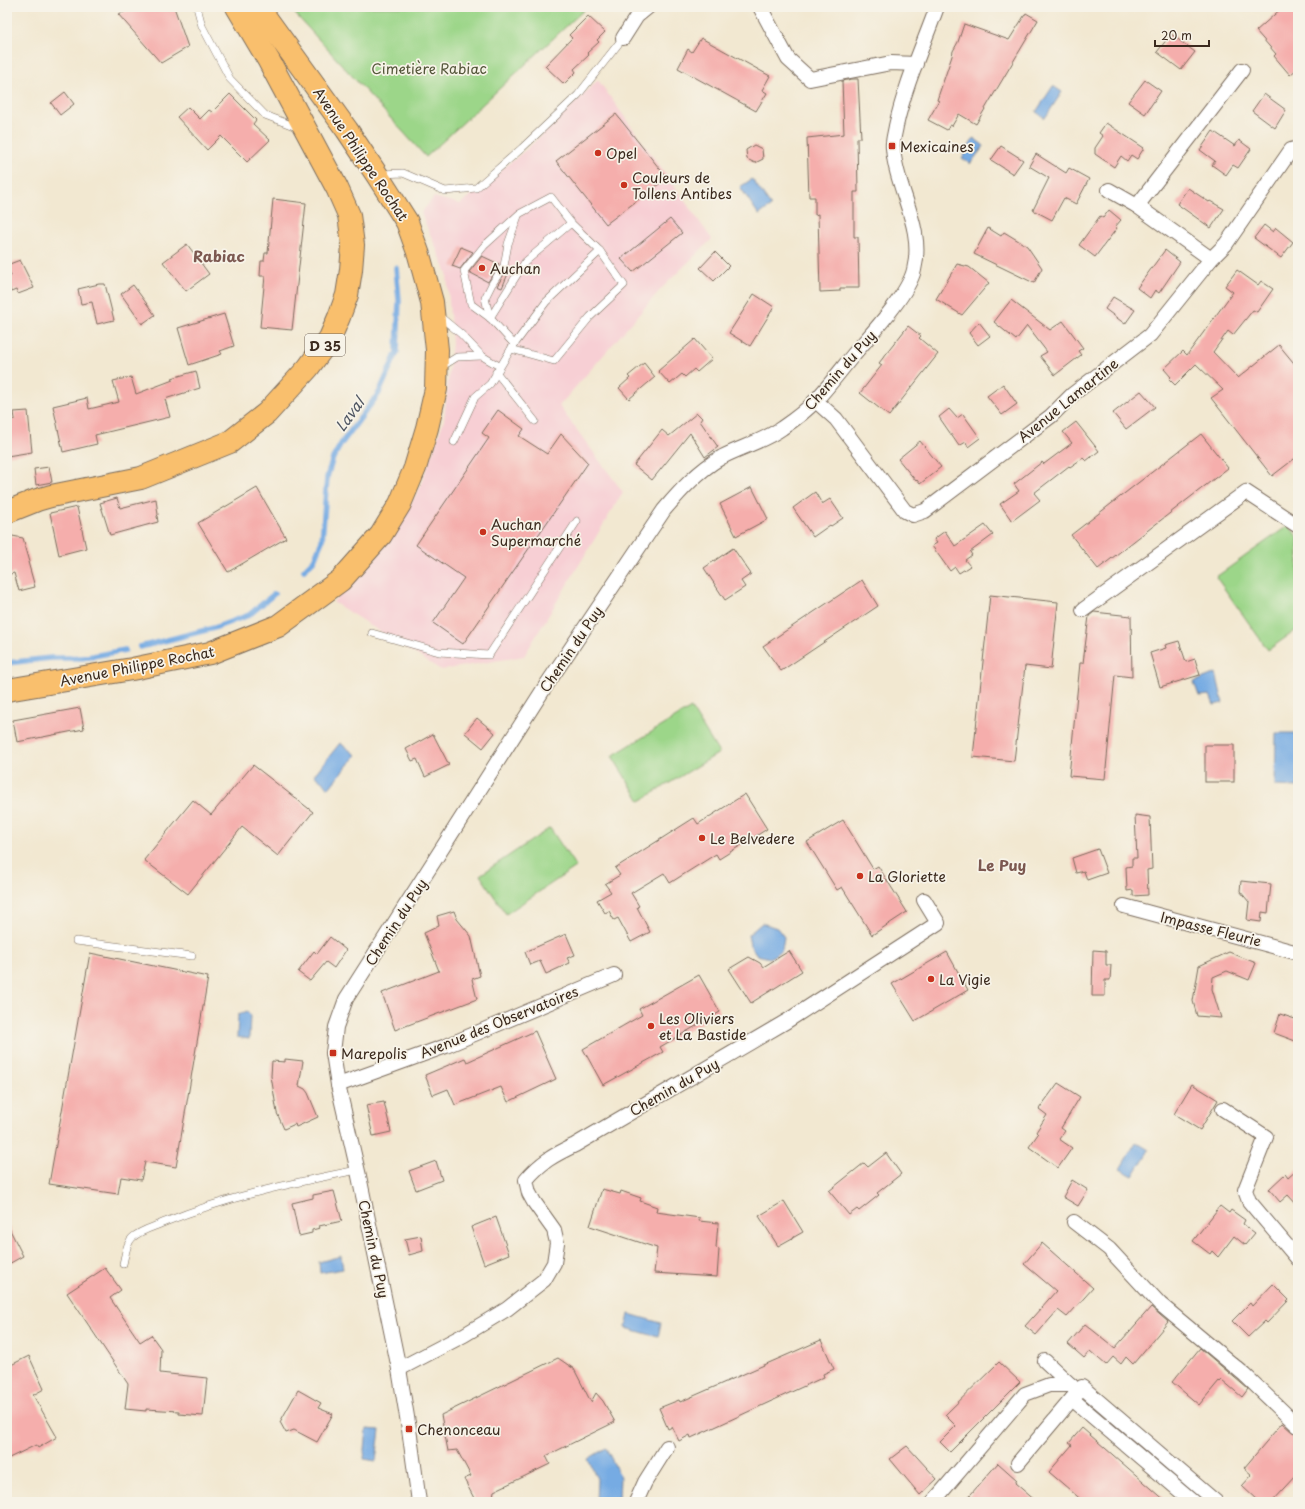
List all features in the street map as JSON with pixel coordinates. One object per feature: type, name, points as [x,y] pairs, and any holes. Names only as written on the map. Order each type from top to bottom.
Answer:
[{"type":"main road","name":"D 35","points":[[7,512],[51,496],[141,478],[230,442],[267,413],[308,368],[330,338],[347,295],[351,270],[353,245],[349,215],[337,188],[307,131],[237,7]]},
{"type":"main road","name":"Avenue Philippe Rochat","points":[[7,690],[132,669],[210,653],[278,626],[341,580],[381,535],[400,504],[415,468],[427,428],[436,389],[437,371],[434,311],[419,255],[407,222],[377,175],[258,7]]},
{"type":"main road","points":[[321,158],[309,121],[300,102],[302,94],[311,95],[346,130]]},
{"type":"street","points":[[623,38],[637,16],[648,7]]},
{"type":"street","points":[[760,7],[788,59],[810,78],[891,63],[916,64]]},
{"type":"street","name":"Chemin du Puy","points":[[419,1502],[399,1369],[338,1085],[333,1053],[336,1026],[346,999],[545,686],[664,510],[682,488],[722,458],[779,430],[799,417],[816,401],[889,312],[905,288],[914,272],[917,240],[897,170],[892,146],[900,106],[937,7]]},
{"type":"street","points":[[1138,206],[1242,70]]},
{"type":"street","name":"Avenue Lamartine","points":[[816,401],[836,420],[904,511],[913,515],[925,511],[1051,416],[1073,394],[1150,335],[1211,259],[1226,244],[1291,150],[1298,148]]},
{"type":"street","points":[[1109,190],[1138,206],[1211,259]]},
{"type":"street","points":[[1083,610],[1246,492],[1298,526]]},
{"type":"street","name":"Chemin du Puy","points":[[399,1369],[464,1335],[507,1309],[544,1280],[554,1263],[557,1242],[554,1230],[529,1193],[526,1180],[536,1169],[551,1156],[575,1145],[787,1021],[938,923],[924,900]]},
{"type":"street","name":"Impasse Fleurie","points":[[1124,906],[1298,952]]},
{"type":"street","name":"Avenue des Observatoires","points":[[338,1085],[446,1046],[614,975]]},
{"type":"street","points":[[1223,1109],[1266,1137],[1245,1190],[1249,1201],[1298,1258]]},
{"type":"street","points":[[1074,1222],[1109,1249],[1160,1304],[1245,1375],[1298,1426]]},
{"type":"street","points":[[1045,1360],[1076,1391],[1119,1439],[1193,1502]]},
{"type":"street","points":[[933,1502],[1025,1394],[1049,1386],[1076,1391],[1128,1426],[1216,1502]]},
{"type":"street","points":[[1018,1463],[1076,1391]]},
{"type":"street","points":[[1119,1439],[1128,1426]]},
{"type":"street","points":[[636,1502],[645,1482],[667,1448]]},
{"type":"lane","points":[[198,7],[202,26],[230,79],[265,115],[307,131]]},
{"type":"lane","points":[[377,175],[403,173],[445,191],[476,188],[522,148],[578,95],[623,38]]},
{"type":"lane","points":[[551,197],[571,223],[600,251],[624,285],[590,317],[554,361],[513,346],[490,318],[471,304],[464,271],[484,246],[519,214],[551,197]]},
{"type":"lane","points":[[490,318],[485,298],[504,266],[508,244],[519,214]]},
{"type":"lane","points":[[490,318],[525,262],[571,223]]},
{"type":"lane","points":[[454,442],[475,397],[490,384],[513,346],[546,302],[600,251]]},
{"type":"lane","points":[[434,311],[498,369],[535,421]]},
{"type":"lane","points":[[437,371],[446,363],[457,357],[482,356]]},
{"type":"lane","points":[[372,633],[438,652],[489,655],[577,521]]},
{"type":"lane","points":[[76,941],[192,956]]},
{"type":"lane","points":[[123,1264],[131,1239],[140,1233],[178,1217],[290,1184],[357,1170]]},
{"type":"shaded area","points":[[598,80],[712,239],[661,289],[559,406],[623,492],[524,656],[441,670],[333,602],[381,552],[419,490],[444,420],[452,343],[447,273],[421,213],[434,197],[460,204],[528,148]]},
{"type":"green space","name":"Cimetière Rabiac","points":[[289,7],[587,7],[426,157]]},
{"type":"green space","points":[[1289,525],[1298,538],[1298,629],[1268,650],[1216,577]]},
{"type":"green space","points":[[691,708],[719,753],[640,801],[612,756]]},
{"type":"green space","points":[[550,828],[576,867],[506,914],[480,875]]},
{"type":"water","points":[[1053,86],[1062,92],[1045,118],[1036,112]]},
{"type":"water","points":[[974,138],[984,146],[970,164],[962,158]]},
{"type":"water","points":[[752,179],[771,206],[759,215],[740,187]]},
{"type":"water","points":[[1216,673],[1223,703],[1214,705],[1210,695],[1199,696],[1194,682]]},
{"type":"water","points":[[1276,733],[1298,733],[1298,787],[1275,786]]},
{"type":"water","points":[[340,743],[356,755],[329,788],[314,775]]},
{"type":"water","points":[[762,923],[777,928],[784,937],[782,950],[770,958],[757,955],[750,945],[748,935]]},
{"type":"water","points":[[247,1011],[250,1015],[249,1039],[237,1037],[238,1015]]},
{"type":"water","points":[[1136,1142],[1149,1150],[1133,1176],[1120,1169]]},
{"type":"water","points":[[341,1256],[343,1269],[320,1273],[319,1262]]},
{"type":"water","points":[[629,1314],[661,1323],[658,1337],[626,1328]]},
{"type":"water","points":[[367,1429],[380,1430],[376,1461],[364,1459]]},
{"type":"water","points":[[606,1448],[620,1476],[619,1502],[596,1502],[597,1479],[588,1459]]},
{"type":"building","points":[[139,7],[174,7],[188,47],[161,63],[118,14]]},
{"type":"building","points":[[1283,7],[1298,7],[1298,68],[1290,75],[1274,56],[1276,54],[1256,31]]},
{"type":"building","points":[[1026,13],[1038,20],[976,124],[959,114],[952,126],[950,125],[947,130],[928,120],[939,101],[937,100],[953,51],[958,42],[964,24],[1009,40]]},
{"type":"building","points":[[588,16],[605,32],[597,40],[599,42],[587,53],[589,55],[574,69],[576,72],[564,84],[545,66],[572,38],[569,35]]},
{"type":"building","points":[[1171,34],[1195,52],[1181,70],[1157,52]]},
{"type":"building","points":[[701,38],[770,76],[762,90],[767,93],[756,111],[678,68],[688,49],[692,52]]},
{"type":"building","points":[[858,79],[861,138],[857,138],[858,192],[854,192],[854,237],[858,237],[859,288],[840,288],[840,291],[820,292],[818,214],[815,215],[815,197],[809,197],[807,138],[844,134],[842,81]]},
{"type":"building","points":[[1145,80],[1161,91],[1145,114],[1128,102]]},
{"type":"building","points":[[65,92],[74,104],[60,115],[51,103]]},
{"type":"building","points":[[230,94],[256,120],[253,124],[270,140],[247,162],[221,136],[207,150],[177,117],[188,107],[200,119],[209,110],[212,112]]},
{"type":"building","points":[[1264,94],[1286,110],[1275,128],[1252,111]]},
{"type":"building","points":[[616,114],[667,178],[606,224],[556,161]]},
{"type":"building","points":[[1106,123],[1144,148],[1137,159],[1131,155],[1127,161],[1121,156],[1114,167],[1095,154],[1095,148],[1103,136],[1099,133]]},
{"type":"building","points":[[1213,131],[1235,146],[1239,140],[1251,149],[1238,168],[1233,165],[1226,175],[1212,165],[1215,161],[1200,150]]},
{"type":"building","points":[[754,145],[762,149],[763,159],[755,163],[747,159],[746,150]]},
{"type":"building","points":[[1001,146],[1023,160],[1013,174],[991,160]]},
{"type":"building","points":[[1036,154],[1066,173],[1069,168],[1089,179],[1076,204],[1064,198],[1052,220],[1033,210],[1049,178],[1029,166]]},
{"type":"building","points":[[1188,188],[1209,202],[1210,201],[1224,209],[1211,228],[1177,204]]},
{"type":"building","points":[[273,199],[306,203],[292,330],[260,327],[265,276],[260,276],[261,261],[264,261],[265,253],[268,253]]},
{"type":"building","points":[[1109,210],[1121,220],[1115,227],[1117,228],[1095,257],[1079,245],[1100,216],[1103,218]]},
{"type":"building","points":[[670,219],[682,233],[633,272],[621,259]]},
{"type":"building","points":[[1264,225],[1273,232],[1276,228],[1293,242],[1281,258],[1254,238]]},
{"type":"building","points":[[988,228],[1001,236],[1004,232],[1027,246],[1042,268],[1034,283],[974,254]]},
{"type":"building","points":[[187,244],[209,274],[186,291],[163,262]]},
{"type":"building","points":[[461,247],[473,252],[460,269],[452,266]]},
{"type":"building","points":[[1165,250],[1180,262],[1159,293],[1155,290],[1150,298],[1137,288]]},
{"type":"building","points":[[715,252],[729,266],[714,281],[700,268]]},
{"type":"building","points":[[482,256],[499,264],[488,282],[469,272]]},
{"type":"building","points":[[20,260],[34,288],[18,294],[16,290],[11,292],[7,282],[7,277],[11,276],[7,265]]},
{"type":"building","points":[[957,264],[969,267],[989,283],[962,315],[936,299]]},
{"type":"building","points":[[508,268],[510,269],[502,288],[497,286]]},
{"type":"building","points":[[1237,270],[1258,285],[1261,281],[1273,289],[1257,312],[1253,310],[1233,335],[1228,331],[1213,352],[1238,378],[1279,345],[1298,368],[1298,456],[1272,476],[1211,398],[1223,390],[1196,364],[1175,385],[1169,379],[1171,377],[1164,369],[1183,351],[1187,355],[1233,292],[1225,286]]},
{"type":"building","points":[[105,284],[114,320],[97,324],[92,302],[81,304],[78,289]]},
{"type":"building","points":[[133,285],[155,315],[142,324],[121,294]]},
{"type":"building","points":[[754,294],[774,307],[750,346],[729,333]]},
{"type":"building","points":[[1113,297],[1135,310],[1125,324],[1105,309]]},
{"type":"building","points":[[1011,300],[1050,330],[1063,321],[1083,348],[1078,351],[1081,355],[1055,375],[1040,356],[1047,352],[1027,326],[1016,340],[994,322]]},
{"type":"building","points":[[224,314],[234,346],[220,351],[222,354],[189,365],[178,328]]},
{"type":"building","points":[[979,322],[990,336],[978,345],[969,333]]},
{"type":"building","points":[[908,326],[921,336],[919,338],[938,354],[889,416],[860,393],[882,365],[879,363]]},
{"type":"building","points":[[695,339],[712,359],[697,372],[694,369],[685,377],[682,374],[670,384],[658,371]]},
{"type":"building","points":[[644,363],[655,377],[629,399],[619,388],[630,378],[628,376]]},
{"type":"building","points":[[196,371],[200,388],[165,399],[170,417],[95,435],[97,444],[63,452],[53,406],[87,398],[89,409],[119,402],[113,381],[131,377],[136,394],[173,380],[172,378]]},
{"type":"building","points":[[1003,384],[1017,404],[1002,415],[987,396]]},
{"type":"building","points":[[1141,391],[1155,407],[1126,429],[1113,413]]},
{"type":"building","points":[[949,409],[957,418],[963,414],[980,438],[968,447],[966,442],[959,446],[939,417]]},
{"type":"building","name":"Auchan Supermarché","points":[[498,410],[524,429],[519,436],[547,454],[561,434],[588,463],[463,644],[433,623],[464,578],[416,545],[489,438],[482,433]]},
{"type":"building","points":[[28,411],[32,452],[7,456],[7,420],[15,419],[14,412]]},
{"type":"building","points":[[697,413],[702,418],[700,421],[718,447],[705,457],[690,433],[652,480],[634,465],[662,430],[669,436]]},
{"type":"building","points":[[1076,422],[1099,451],[1086,461],[1083,458],[1070,467],[1069,466],[1034,493],[1040,500],[1012,521],[1000,504],[1019,491],[1014,484],[1042,462],[1044,464],[1072,443],[1063,432]]},
{"type":"building","points":[[1201,434],[1228,468],[1098,569],[1071,535]]},
{"type":"building","points":[[920,441],[941,467],[920,484],[898,459]]},
{"type":"building","points":[[49,467],[52,482],[36,485],[34,469]]},
{"type":"building","points":[[752,487],[768,519],[736,536],[720,504]]},
{"type":"building","points":[[257,488],[286,538],[228,572],[198,523]]},
{"type":"building","points":[[815,492],[822,504],[830,499],[843,518],[813,537],[793,508]]},
{"type":"building","points":[[117,498],[120,508],[156,499],[158,522],[110,535],[100,503]]},
{"type":"building","points":[[77,507],[86,548],[59,555],[50,513]]},
{"type":"building","points":[[985,525],[993,535],[970,552],[972,555],[965,560],[970,566],[959,573],[955,567],[950,571],[932,546],[937,543],[934,539],[945,531],[955,546]]},
{"type":"building","points":[[7,535],[23,538],[35,587],[19,591],[14,573],[7,575]]},
{"type":"building","points":[[733,548],[751,574],[741,581],[745,587],[725,600],[704,568]]},
{"type":"building","points":[[862,580],[878,606],[781,671],[763,646]]},
{"type":"building","points":[[990,595],[1058,602],[1051,669],[1025,666],[1014,761],[973,757]]},
{"type":"building","points":[[1094,612],[1131,616],[1132,677],[1115,675],[1105,779],[1069,776],[1080,663],[1083,663],[1089,616]]},
{"type":"building","points":[[1179,641],[1186,662],[1195,659],[1200,675],[1160,687],[1150,653],[1166,648],[1165,645]]},
{"type":"building","points":[[80,708],[84,729],[17,742],[13,720]]},
{"type":"building","points":[[477,718],[495,733],[483,748],[465,733]]},
{"type":"building","points":[[433,734],[449,765],[425,777],[417,759],[412,761],[406,749]]},
{"type":"building","points":[[1205,745],[1234,745],[1234,782],[1205,782]]},
{"type":"building","points":[[253,765],[313,812],[278,856],[242,827],[188,894],[144,860],[193,800],[211,815]]},
{"type":"building","points":[[745,794],[767,829],[719,859],[716,854],[670,883],[664,873],[631,893],[639,906],[637,907],[650,932],[631,942],[618,918],[614,920],[609,911],[605,913],[597,900],[611,892],[605,884],[620,875],[615,868],[694,818],[698,824]]},
{"type":"building","points":[[1135,815],[1150,817],[1152,869],[1147,870],[1148,895],[1133,896],[1133,890],[1127,891],[1126,867],[1132,866],[1132,858],[1137,858]]},
{"type":"building","name":"La Gloriette","points":[[843,820],[873,869],[878,866],[907,912],[872,935],[842,887],[837,890],[807,842]]},
{"type":"building","points":[[1098,849],[1107,873],[1087,880],[1084,871],[1076,873],[1072,858]]},
{"type":"building","points":[[1241,881],[1271,884],[1268,913],[1262,912],[1261,922],[1247,920],[1249,902],[1240,891]]},
{"type":"building","points":[[454,911],[457,919],[471,936],[480,976],[472,979],[477,999],[395,1030],[382,993],[439,971],[424,933],[439,926],[437,916]]},
{"type":"building","points":[[566,934],[575,955],[567,958],[570,963],[546,974],[540,961],[530,965],[525,952]]},
{"type":"building","points":[[330,937],[346,950],[334,968],[326,962],[310,981],[298,972],[314,951],[317,954]]},
{"type":"building","points":[[1093,950],[1106,951],[1106,965],[1111,965],[1110,980],[1105,980],[1105,996],[1092,996]]},
{"type":"building","points":[[789,951],[802,971],[751,1003],[729,969],[749,957],[760,963],[763,967]]},
{"type":"building","name":"La Vigie","points":[[947,952],[968,990],[915,1021],[892,984]]},
{"type":"building","points":[[1229,952],[1256,963],[1249,980],[1227,971],[1213,977],[1212,989],[1221,1018],[1197,1016],[1193,1001],[1199,966]]},
{"type":"building","points":[[90,953],[208,977],[176,1167],[145,1162],[141,1180],[121,1177],[118,1194],[49,1184]]},
{"type":"building","name":"Les Oliviers et La Bastide","points":[[699,975],[720,1012],[660,1047],[663,1052],[603,1085],[583,1049],[642,1015],[639,1009]]},
{"type":"building","points":[[1280,1014],[1298,1020],[1298,1042],[1274,1033]]},
{"type":"building","points":[[535,1031],[556,1079],[508,1102],[501,1087],[455,1105],[448,1089],[433,1095],[425,1075],[465,1058],[467,1062]]},
{"type":"building","points":[[285,1059],[303,1061],[299,1086],[305,1089],[308,1093],[318,1117],[296,1127],[295,1124],[284,1129],[277,1113],[271,1076],[272,1061],[285,1062]]},
{"type":"building","points":[[1058,1083],[1080,1097],[1061,1128],[1065,1131],[1059,1139],[1072,1148],[1058,1168],[1029,1147],[1038,1134],[1036,1132],[1047,1115],[1039,1109]]},
{"type":"building","points":[[1192,1084],[1218,1100],[1200,1130],[1174,1114]]},
{"type":"building","points":[[384,1102],[391,1132],[373,1136],[366,1105]]},
{"type":"building","points":[[886,1153],[901,1174],[877,1193],[879,1195],[859,1211],[857,1209],[849,1215],[829,1191],[864,1163],[868,1167]]},
{"type":"building","points":[[436,1161],[442,1180],[416,1190],[409,1171]]},
{"type":"building","points":[[1298,1169],[1298,1206],[1288,1195],[1280,1202],[1269,1189],[1285,1174],[1288,1178]]},
{"type":"building","points":[[1072,1180],[1088,1190],[1078,1206],[1063,1197]]},
{"type":"building","points":[[602,1189],[620,1194],[621,1191],[641,1198],[640,1201],[657,1207],[656,1212],[700,1218],[699,1221],[718,1223],[716,1248],[719,1249],[717,1277],[654,1273],[657,1248],[590,1226]]},
{"type":"building","points":[[334,1191],[342,1221],[319,1226],[320,1228],[312,1230],[312,1233],[299,1236],[292,1203],[313,1198],[313,1195]]},
{"type":"building","points":[[784,1201],[803,1232],[778,1246],[759,1216]]},
{"type":"building","points":[[1220,1206],[1229,1213],[1231,1210],[1245,1220],[1243,1224],[1255,1233],[1245,1245],[1234,1236],[1218,1257],[1212,1251],[1210,1254],[1193,1241]]},
{"type":"building","points":[[496,1217],[509,1254],[484,1264],[471,1227]]},
{"type":"building","points":[[7,1224],[23,1256],[7,1265]]},
{"type":"building","points":[[421,1236],[423,1251],[409,1255],[405,1239]]},
{"type":"building","points":[[1042,1243],[1093,1288],[1067,1317],[1058,1310],[1036,1335],[1025,1326],[1056,1291],[1024,1264]]},
{"type":"building","points":[[105,1268],[121,1290],[110,1298],[140,1342],[151,1335],[161,1349],[160,1373],[207,1378],[203,1416],[179,1414],[179,1411],[146,1409],[146,1411],[125,1409],[128,1384],[67,1293]]},
{"type":"building","points":[[1273,1284],[1289,1300],[1267,1323],[1265,1321],[1248,1337],[1232,1321],[1250,1303],[1252,1306]]},
{"type":"building","points":[[1151,1307],[1168,1322],[1133,1364],[1126,1357],[1121,1364],[1113,1357],[1106,1365],[1090,1351],[1084,1358],[1068,1344],[1085,1324],[1115,1348]]},
{"type":"building","points":[[821,1340],[834,1369],[823,1374],[824,1377],[691,1438],[690,1435],[679,1441],[672,1427],[668,1429],[659,1408],[679,1400],[680,1402]]},
{"type":"building","points":[[1200,1348],[1248,1389],[1242,1397],[1222,1380],[1220,1382],[1219,1381],[1199,1405],[1172,1382]]},
{"type":"building","points":[[29,1356],[44,1389],[33,1395],[57,1437],[38,1448],[36,1445],[7,1459],[7,1367]]},
{"type":"building","points":[[558,1358],[574,1369],[591,1402],[596,1393],[603,1401],[615,1422],[546,1456],[550,1464],[494,1491],[492,1502],[476,1502],[464,1479],[471,1476],[457,1450],[448,1451],[441,1415]]},
{"type":"building","points":[[999,1362],[1020,1382],[950,1452],[940,1442],[956,1426],[945,1415]]},
{"type":"building","points":[[298,1390],[321,1403],[318,1408],[333,1414],[317,1442],[294,1430],[286,1433],[280,1422]]},
{"type":"building","points":[[1282,1423],[1292,1432],[1298,1434],[1298,1474],[1272,1502],[1259,1502],[1242,1486],[1252,1475],[1244,1468]]},
{"type":"building","points":[[1082,1428],[1167,1502],[1084,1502],[1049,1472],[1072,1445],[1069,1443]]},
{"type":"building","points":[[907,1446],[937,1479],[920,1495],[890,1459]]},
{"type":"building","points":[[998,1463],[1017,1480],[1015,1483],[1037,1502],[964,1502]]},
{"type":"waterway","name":"Laval","points":[[304,570],[314,560],[322,541],[327,477],[333,458],[341,444],[379,393],[397,352],[399,300],[396,268]]},
{"type":"waterway","points":[[140,647],[214,628],[249,615],[274,594]]},
{"type":"waterway","points":[[7,663],[51,658],[82,658],[125,650]]},
{"type":"place","name":"Mexicaines","points":[[892,146]]},
{"type":"place","name":"Opel","points":[[598,153]]},
{"type":"place","name":"Couleurs de Tollens Antibes","points":[[624,185]]},
{"type":"place","name":"Auchan","points":[[482,268]]},
{"type":"place","name":"Auchan Supermarché","points":[[483,532]]},
{"type":"place","name":"Le Belvedere","points":[[702,838]]},
{"type":"place","name":"La Gloriette","points":[[860,876]]},
{"type":"place","name":"La Vigie","points":[[931,979]]},
{"type":"place","name":"Les Oliviers et La Bastide","points":[[651,1026]]},
{"type":"place","name":"Marepolis","points":[[333,1053]]},
{"type":"place","name":"Chenonceau","points":[[409,1429]]},
{"type":"district","name":"Rabiac","points":[[219,255]]},
{"type":"district","name":"Le Puy","points":[[1002,864]]}]
